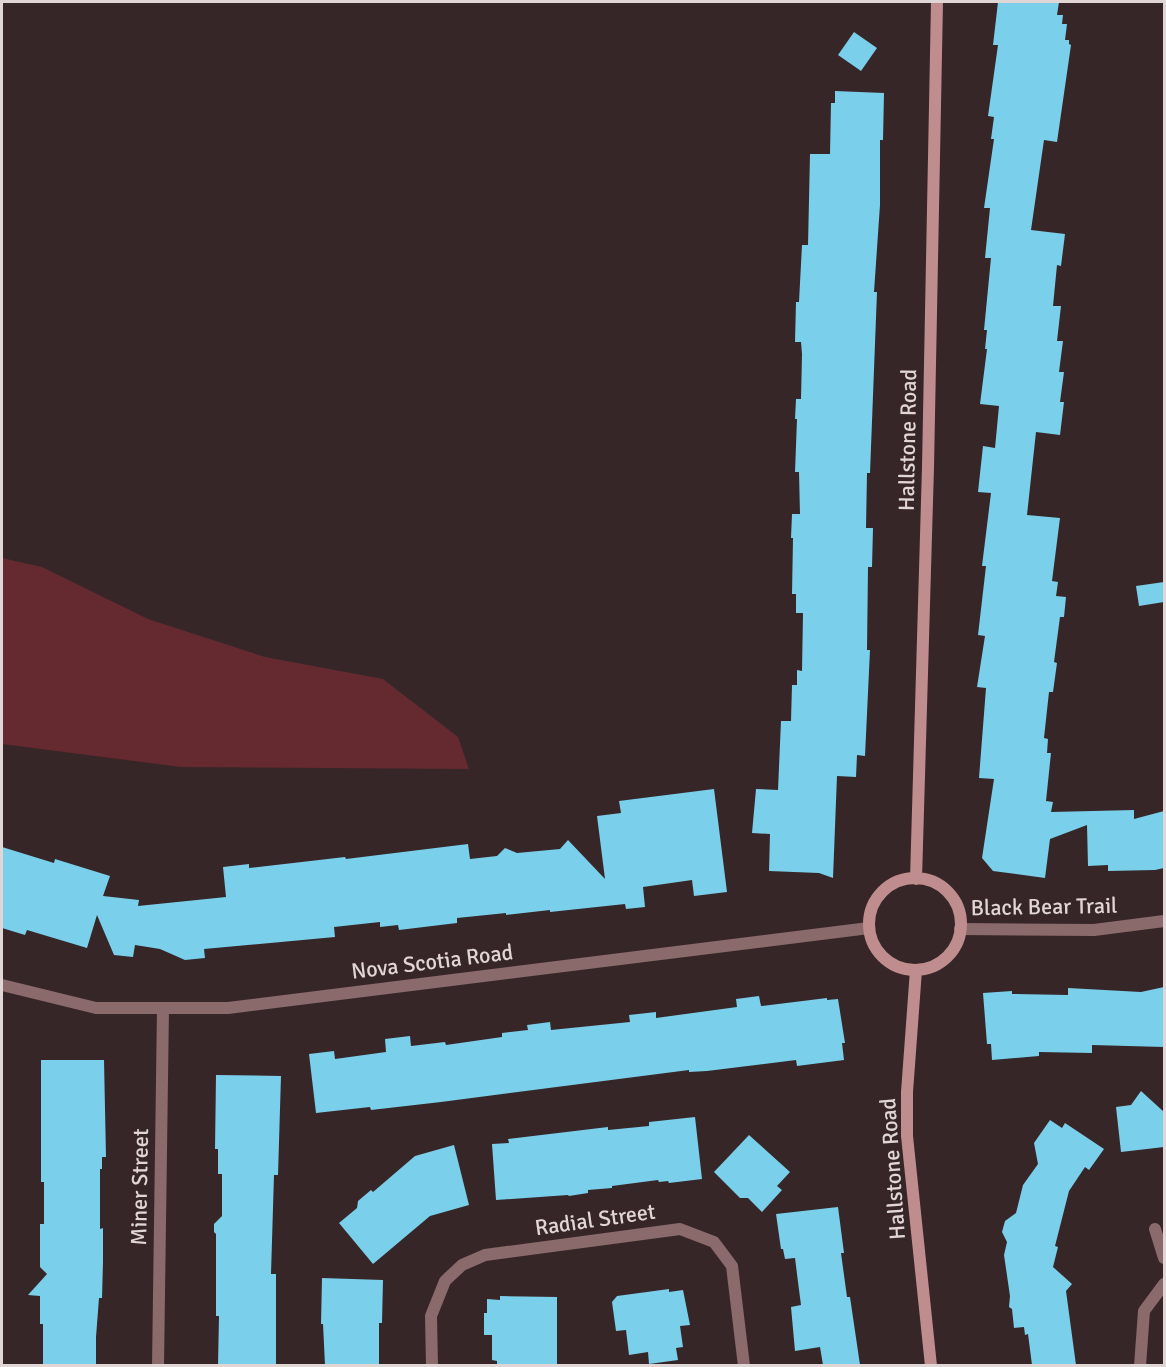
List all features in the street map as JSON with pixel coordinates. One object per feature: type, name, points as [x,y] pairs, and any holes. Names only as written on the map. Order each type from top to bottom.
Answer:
[{"type":"street","name":"Hallstone Road","points":[[916,879],[928,456],[937,2]]},
{"type":"street","points":[[916,879],[936,884],[945,890],[957,908],[960,929],[953,950],[946,958],[937,964],[916,970],[894,966],[885,959],[872,941],[869,928],[872,908],[885,890],[904,880],[916,879]]},
{"type":"street","name":"Black Bear Trail","points":[[960,929],[1094,930],[1164,921]]},
{"type":"street","name":"Nova Scotia Road","points":[[2,985],[96,1008],[228,1008],[869,928]]},
{"type":"street","name":"Hallstone Road","points":[[916,970],[907,1092],[907,1136],[931,1365]]},
{"type":"street","name":"Miner Street","points":[[158,1365],[163,1008]]},
{"type":"street","name":"Radial Street","points":[[432,1365],[431,1316],[445,1281],[462,1265],[485,1255],[680,1229],[714,1242],[732,1266],[744,1365]]},
{"type":"street","points":[[1155,1229],[1164,1258]]},
{"type":"street","points":[[1140,1365],[1144,1311],[1164,1284]]},
{"type":"shaded area","points":[[2,558],[42,567],[148,619],[265,657],[383,679],[458,737],[469,769],[181,767],[2,744]]},
{"type":"building","points":[[998,2],[1059,2],[1057,15],[1063,15],[1062,24],[1067,24],[1065,40],[1069,40],[1071,45],[1057,142],[1044,140],[1031,230],[1065,234],[1061,266],[1057,265],[1053,306],[1061,306],[1057,341],[1063,341],[1059,372],[1064,372],[1060,402],[1064,402],[1060,435],[1036,432],[1027,515],[1060,518],[1052,581],[1058,582],[1056,596],[1066,597],[1064,617],[1060,617],[1054,662],[1057,663],[1053,692],[1049,692],[1044,738],[1048,739],[1047,753],[1051,753],[1046,801],[1053,802],[1051,812],[1134,810],[1134,819],[1164,811],[1164,868],[1155,870],[1108,871],[1108,865],[1088,866],[1087,825],[1050,839],[1045,878],[993,871],[982,858],[994,779],[979,778],[986,688],[977,687],[985,636],[978,635],[986,566],[982,566],[991,493],[978,492],[983,446],[995,448],[999,406],[980,404],[987,349],[985,349],[987,330],[984,330],[991,258],[985,258],[990,208],[984,208],[994,139],[991,139],[994,117],[988,116],[998,45],[993,45]]},
{"type":"building","points":[[854,32],[877,48],[861,71],[838,55]]},
{"type":"building","points":[[835,91],[884,93],[874,292],[877,292],[870,473],[867,473],[866,528],[873,528],[872,567],[868,567],[867,650],[870,650],[865,756],[857,755],[856,777],[837,776],[833,878],[819,873],[769,871],[770,834],[752,833],[756,789],[778,790],[781,721],[791,721],[792,685],[797,685],[797,670],[802,671],[803,613],[796,613],[796,594],[792,594],[793,538],[791,538],[792,514],[800,514],[799,472],[795,472],[797,419],[795,419],[796,399],[801,399],[802,354],[801,342],[795,342],[796,302],[799,302],[802,245],[808,245],[810,154],[830,154],[831,103],[835,103]]},
{"type":"building","points":[[1164,582],[1164,602],[1139,606],[1136,586]]},
{"type":"building","points":[[714,789],[727,892],[694,896],[692,880],[643,887],[645,907],[626,909],[625,904],[550,912],[550,910],[506,915],[506,913],[457,918],[457,923],[399,930],[398,925],[380,927],[380,922],[334,927],[335,937],[204,949],[205,958],[185,960],[160,949],[135,945],[133,957],[114,955],[97,915],[87,948],[27,930],[25,935],[2,928],[2,847],[54,863],[55,859],[110,876],[103,896],[139,900],[138,906],[226,897],[223,867],[249,864],[249,868],[345,857],[346,859],[468,844],[470,859],[497,856],[505,848],[517,853],[560,849],[568,840],[605,879],[597,816],[621,813],[619,801]]},
{"type":"building","points":[[1164,987],[1164,1047],[1092,1045],[1092,1053],[1039,1052],[1039,1056],[992,1060],[991,1044],[987,1044],[983,993],[1012,991],[1012,994],[1068,995],[1068,988],[1141,992]]},
{"type":"building","points":[[759,996],[761,1006],[827,998],[827,1000],[838,999],[845,1043],[842,1043],[844,1060],[797,1066],[796,1060],[707,1071],[689,1072],[689,1070],[441,1102],[371,1110],[370,1107],[316,1113],[309,1054],[334,1051],[335,1059],[386,1052],[385,1039],[410,1036],[411,1046],[445,1042],[446,1045],[502,1037],[502,1033],[528,1030],[527,1025],[550,1022],[551,1030],[630,1022],[629,1015],[656,1012],[656,1018],[737,1007],[736,999]]},
{"type":"building","points":[[41,1060],[104,1060],[106,1157],[102,1157],[102,1169],[100,1169],[100,1229],[103,1228],[103,1262],[102,1298],[99,1298],[96,1337],[96,1365],[43,1365],[40,1296],[28,1295],[47,1274],[40,1267],[40,1224],[44,1224],[44,1182],[41,1182]]},
{"type":"building","points":[[216,1075],[281,1076],[278,1175],[274,1175],[271,1274],[276,1274],[276,1365],[218,1365],[219,1316],[216,1316],[214,1224],[222,1216],[222,1174],[218,1174],[218,1149],[215,1149]]},
{"type":"building","points":[[1141,1091],[1164,1112],[1164,1147],[1121,1152],[1116,1107],[1131,1105]]},
{"type":"building","points":[[695,1117],[702,1179],[669,1183],[658,1180],[588,1190],[588,1193],[569,1196],[496,1200],[492,1144],[509,1143],[508,1139],[608,1127],[608,1130],[649,1126],[649,1122]]},
{"type":"building","points":[[1050,1120],[1062,1128],[1065,1123],[1104,1149],[1089,1170],[1085,1167],[1069,1191],[1055,1246],[1058,1247],[1053,1267],[1072,1284],[1066,1291],[1076,1365],[1032,1365],[1028,1334],[1025,1335],[1024,1327],[1014,1328],[1012,1309],[1009,1307],[1010,1296],[1004,1255],[1007,1242],[1002,1232],[1005,1221],[1016,1213],[1023,1185],[1038,1164],[1034,1143]]},
{"type":"building","points":[[749,1135],[790,1172],[777,1186],[782,1190],[762,1212],[748,1198],[740,1198],[714,1172]]},
{"type":"building","points":[[454,1145],[469,1205],[430,1216],[373,1264],[339,1223],[357,1208],[358,1201],[371,1190],[373,1192],[415,1156]]},
{"type":"building","points":[[838,1207],[847,1297],[850,1297],[860,1365],[823,1365],[820,1347],[795,1351],[791,1307],[801,1305],[795,1258],[785,1259],[783,1249],[781,1249],[776,1214]]},
{"type":"building","points":[[322,1278],[383,1280],[382,1323],[379,1323],[379,1365],[325,1365],[323,1324],[321,1324]]},
{"type":"building","points":[[669,1289],[669,1292],[683,1290],[690,1325],[680,1326],[683,1347],[676,1348],[678,1360],[649,1364],[648,1352],[629,1355],[626,1330],[616,1331],[612,1302],[617,1296]]},
{"type":"building","points":[[500,1296],[557,1297],[557,1365],[497,1365],[497,1361],[492,1360],[492,1335],[484,1335],[484,1313],[487,1313],[487,1299],[500,1300]]}]
